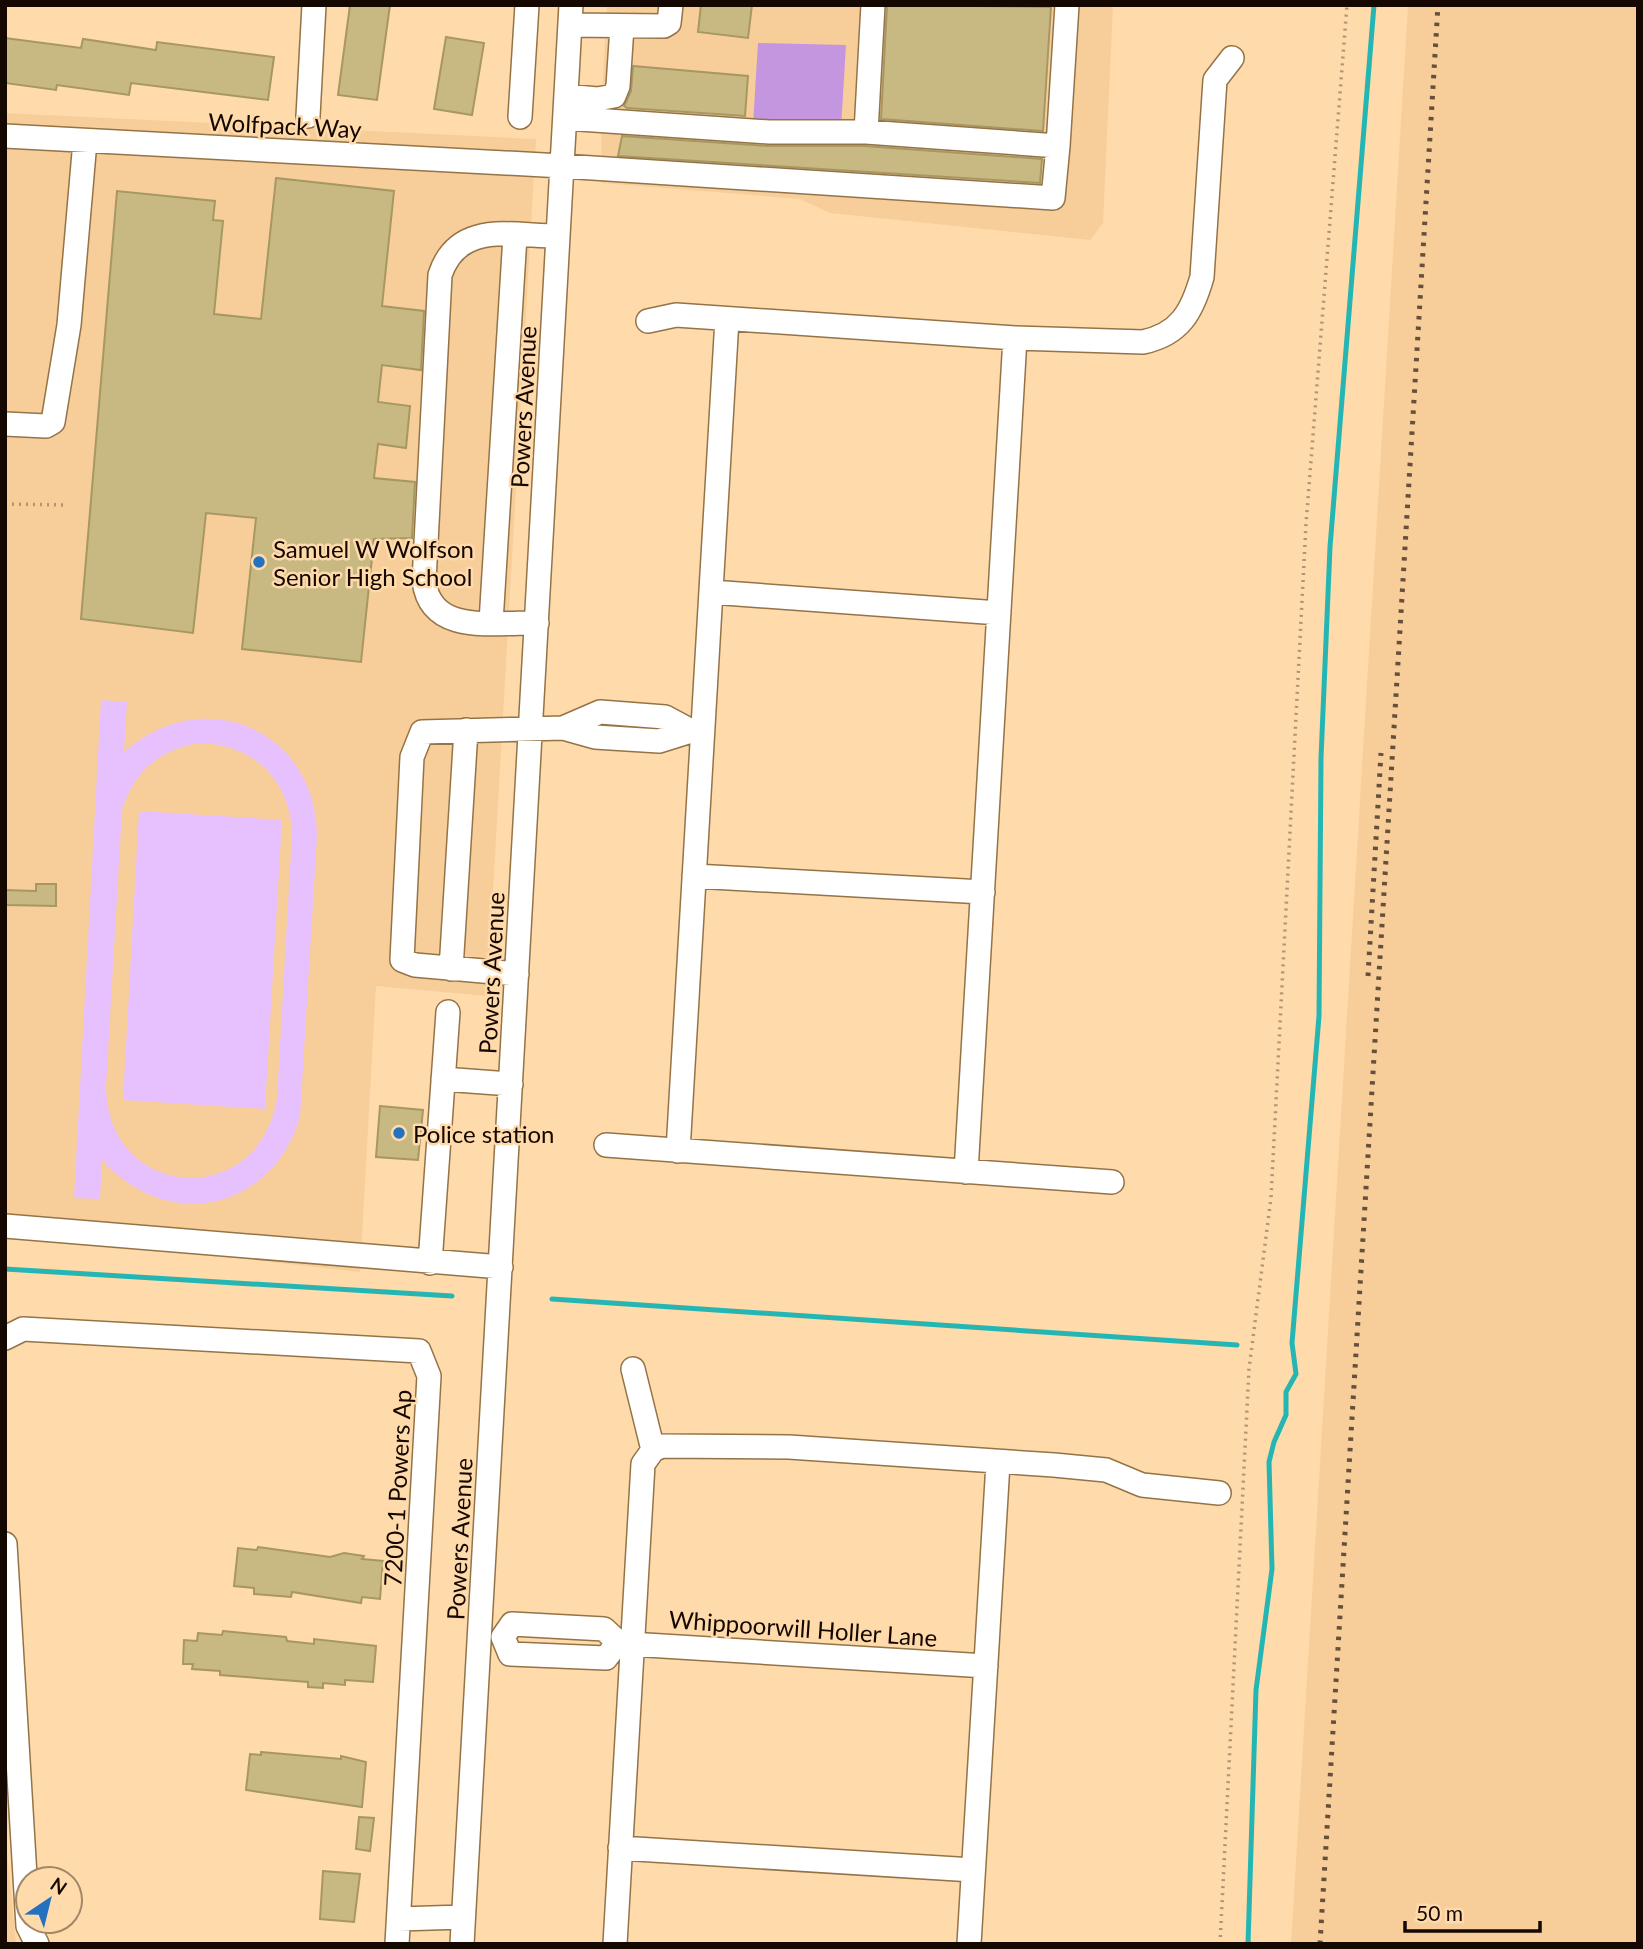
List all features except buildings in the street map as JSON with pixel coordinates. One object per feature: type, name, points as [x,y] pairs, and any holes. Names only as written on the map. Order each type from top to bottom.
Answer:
[{"type":"street","points":[[308,116],[314,5]]},
{"type":"street","points":[[520,117],[527,5]]},
{"type":"street","points":[[571,15],[622,27],[664,26],[669,23],[671,5]]},
{"type":"street","points":[[866,132],[873,5]]},
{"type":"street","points":[[566,107],[769,132],[866,132],[1058,146],[1067,5]]},
{"type":"street","name":"Powers Avenue","points":[[461,1944],[571,15]]},
{"type":"street","points":[[566,107],[614,96],[618,86],[622,27]]},
{"type":"street","points":[[648,321],[677,315],[1015,338],[1143,342],[1164,337],[1184,320],[1196,298],[1202,277],[1215,80],[1232,58]]},
{"type":"street","name":"Wolfpack Way","points":[[5,136],[562,166],[1053,198],[1058,146]]},
{"type":"street","points":[[5,424],[46,426],[53,422],[69,325],[85,141]]},
{"type":"street","points":[[537,623],[457,621],[444,617],[433,609],[426,597],[424,581],[439,275],[445,258],[473,236],[558,236]]},
{"type":"street","points":[[491,622],[515,236]]},
{"type":"street","points":[[678,1152],[694,876],[697,731],[711,592],[727,319]]},
{"type":"street","points":[[966,1172],[1015,338]]},
{"type":"street","points":[[711,592],[999,613]]},
{"type":"street","points":[[517,974],[415,965],[402,960],[412,757],[422,732],[563,728],[596,737],[660,741],[697,731]]},
{"type":"street","points":[[451,968],[466,730]]},
{"type":"street","points":[[694,876],[983,892]]},
{"type":"street","points":[[430,1263],[448,1012]]},
{"type":"street","points":[[443,1079],[511,1084]]},
{"type":"street","points":[[606,1145],[1112,1182]]},
{"type":"street","points":[[5,1226],[501,1267]]},
{"type":"street","name":"7200-1 Powers Ap","points":[[5,1338],[23,1329],[419,1351],[429,1376],[397,1944]]},
{"type":"street","points":[[633,1369],[653,1450]]},
{"type":"street","points":[[615,1944],[620,1848],[624,1643],[643,1464],[653,1450],[663,1446],[789,1447],[1106,1470],[1142,1485],[1219,1493]]},
{"type":"street","points":[[969,1944],[998,1463]]},
{"type":"street","points":[[5,1544],[28,1926],[37,1944]]},
{"type":"street","points":[[479,1636],[503,1637],[510,1654],[592,1658],[606,1658],[624,1643]]},
{"type":"street","name":"Whippoorwill Holler Lane","points":[[624,1643],[986,1666]]},
{"type":"street","points":[[620,1848],[973,1870]]},
{"type":"street","points":[[399,1919],[463,1917]]},
{"type":"path","points":[[1220,1944],[1249,1368],[1271,1198],[1306,524],[1347,5]]},
{"type":"path","points":[[5,504],[66,505]]},
{"type":"shaded area","points":[[607,5],[1113,5],[1103,223],[1090,240],[830,213],[800,199],[602,183],[601,114]]},
{"type":"shaded area","points":[[1408,5],[1638,5],[1638,1944],[1291,1944]]},
{"type":"shaded area","points":[[758,43],[846,45],[841,129],[753,124]]},
{"type":"shaded area","name":"Samuel W Wolfson Senior High School","points":[[5,113],[536,139],[487,996],[376,986],[360,1272],[5,1232]]},
{"type":"shaded area","points":[[101,700],[127,702],[124,752],[155,731],[188,721],[220,720],[250,728],[277,744],[298,768],[312,799],[317,836],[300,1117],[286,1149],[266,1174],[242,1192],[215,1202],[186,1204],[156,1197],[128,1183],[102,1160],[100,1199],[74,1198]],"holes":[[[198,743],[235,750],[265,768],[276,781],[290,815],[292,834],[277,1098],[265,1135],[243,1160],[216,1174],[185,1178],[156,1170],[131,1153],[113,1125],[106,1087],[122,810],[133,785],[149,765],[184,746]]]},
{"type":"shaded area","points":[[139,811],[282,820],[265,1109],[123,1100]]},
{"type":"shaded area","points":[[5,1833],[16,1944],[5,1944]]},
{"type":"waterway","points":[[1248,1944],[1256,1690],[1272,1569],[1269,1462],[1274,1442],[1286,1415],[1286,1392],[1296,1374],[1292,1343],[1319,1016],[1321,758],[1330,547],[1374,5]]},
{"type":"waterway","points":[[5,1269],[452,1296]]},
{"type":"waterway","points":[[552,1299],[1237,1345]]},
{"type":"railway","points":[[1320,1944],[1438,5]]},
{"type":"railway","points":[[1368,976],[1381,753]]},
{"type":"place","name":"Samuel W Wolfson Senior High School","points":[[259,562]]},
{"type":"place","name":"Police station","points":[[399,1133]]}]
